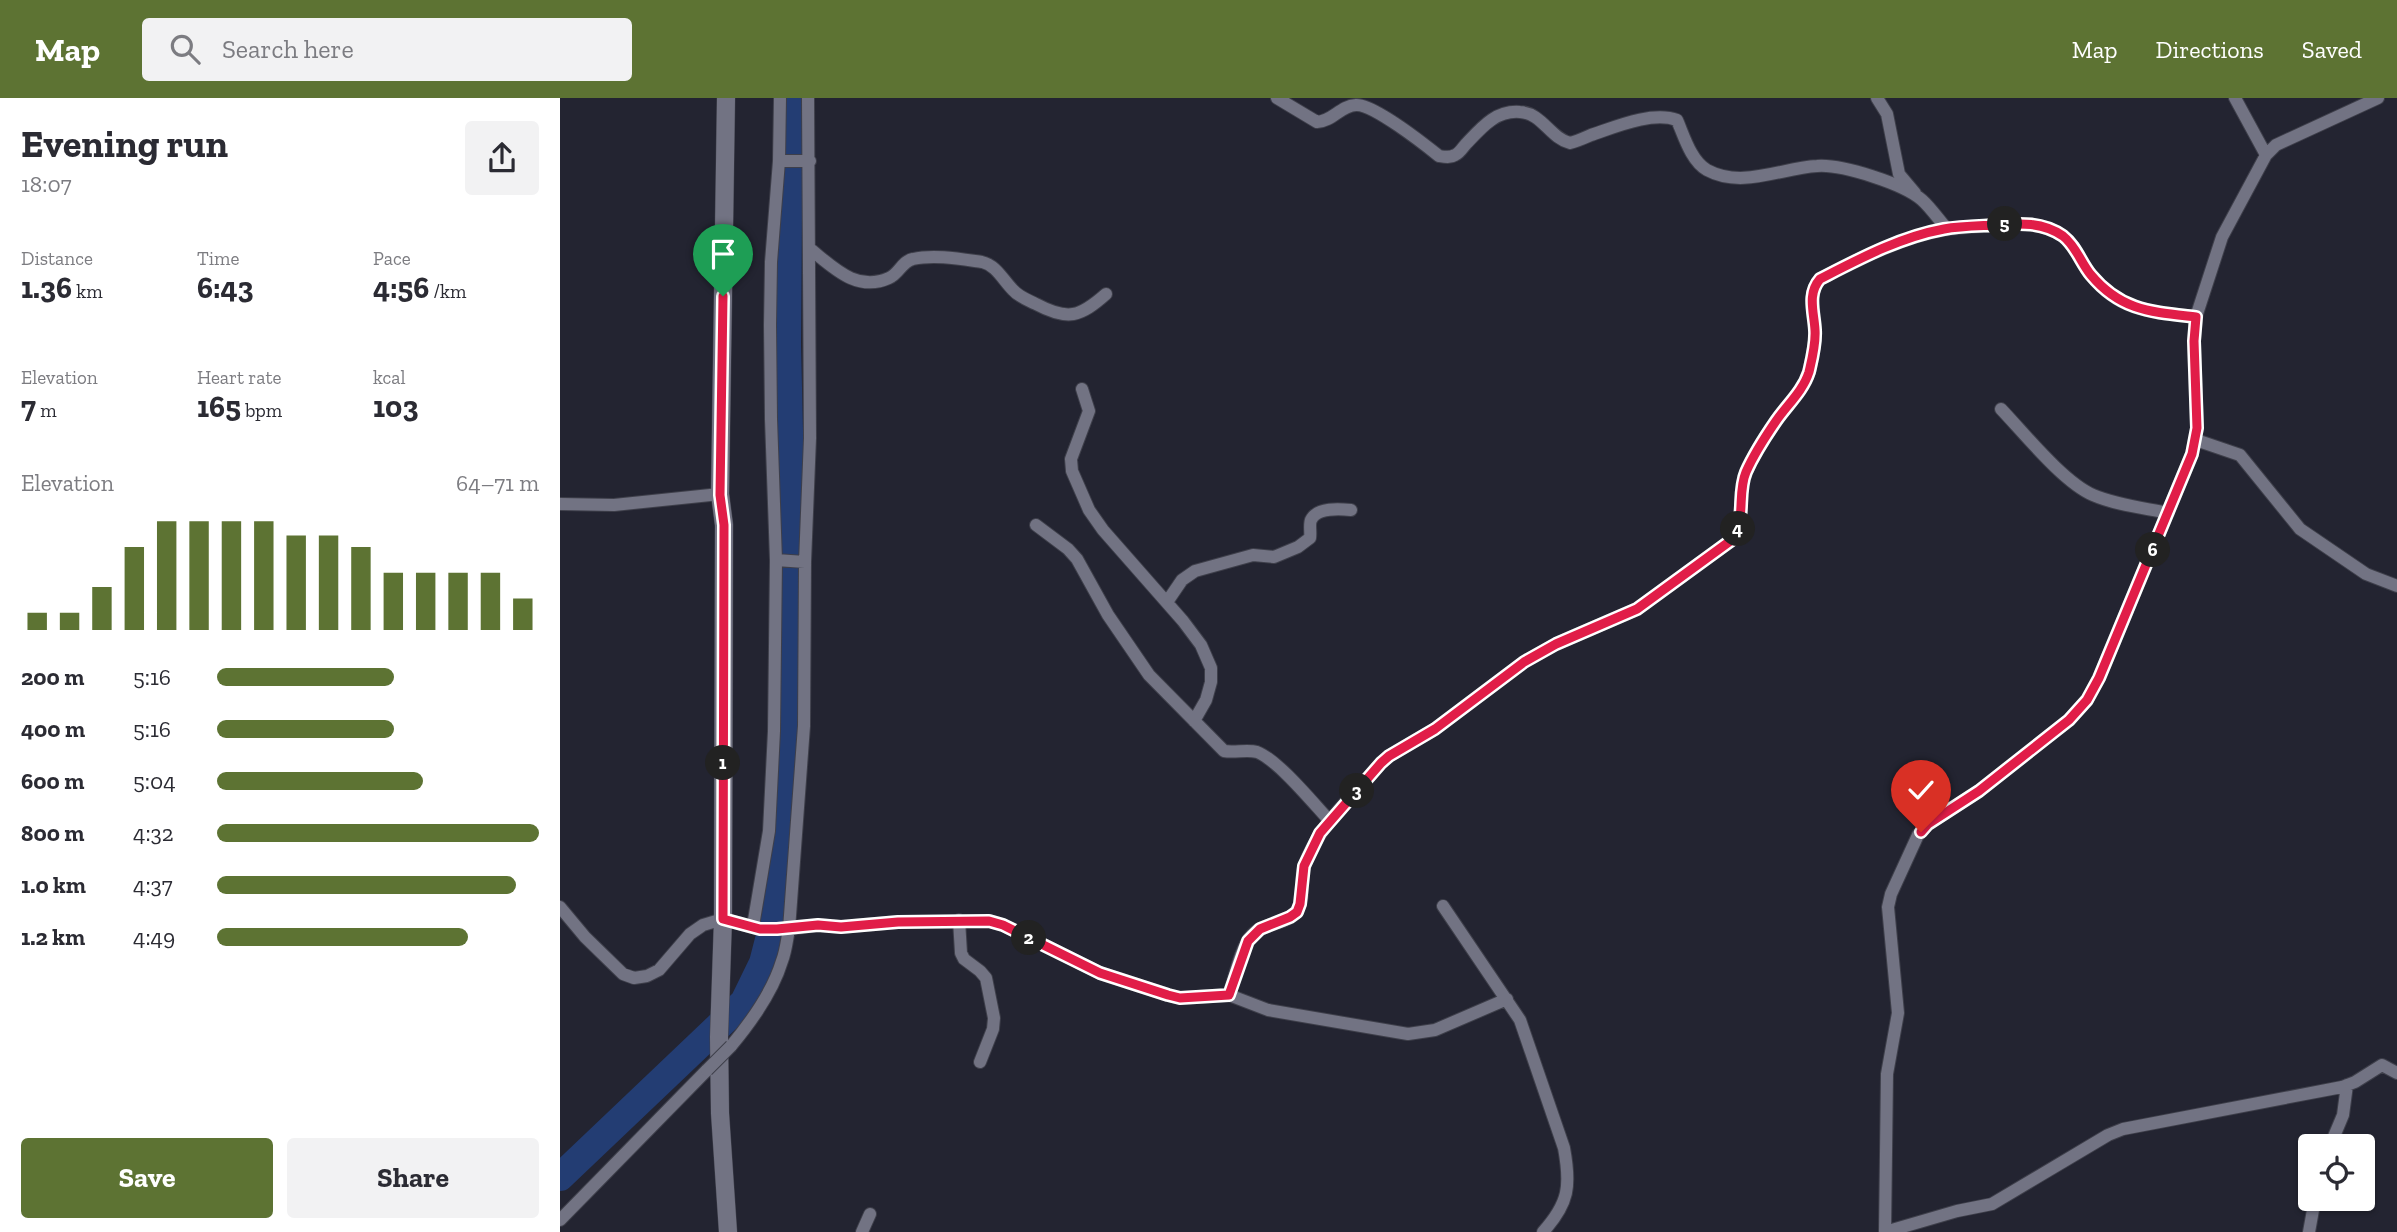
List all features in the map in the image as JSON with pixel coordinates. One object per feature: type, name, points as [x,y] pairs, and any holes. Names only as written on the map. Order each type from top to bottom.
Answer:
[{"type":"street","points":[[726,98],[720,495],[724,525],[723,919],[719,1003],[725,1041],[720,1113],[728,1232]]},
{"type":"street","points":[[756,927],[769,831],[774,731],[778,560],[771,419],[770,325],[771,262],[782,162],[780,98]]},
{"type":"street","points":[[560,1220],[707,1070],[725,1041],[745,1029],[776,978],[783,960],[783,929],[804,726],[803,562],[810,438],[808,98]]},
{"type":"street","points":[[1277,98],[1317,122],[1331,119],[1347,107],[1360,105],[1395,124],[1439,156],[1446,157],[1458,154],[1483,125],[1500,114],[1529,113],[1570,143],[1636,122],[1661,117],[1674,118],[1694,157],[1706,169],[1715,172],[1738,178],[1818,166],[1846,168],[1899,188],[1922,200]]},
{"type":"street","points":[[1877,98],[1887,114],[1899,174],[1947,229]]},
{"type":"street","points":[[2235,98],[2266,156]]},
{"type":"street","points":[[2354,98],[2373,100]]},
{"type":"street","points":[[2373,100],[2287,139],[2266,156],[2222,237],[2196,317],[2194,341],[2197,428],[2192,454],[2099,678],[2087,700],[2069,720],[1979,791],[1928,824],[1912,845],[1891,894],[1888,922],[1898,1013],[1887,1074],[1885,1232],[1992,1204],[2108,1135],[2123,1129],[2347,1085],[2382,1065],[2397,1073]]},
{"type":"street","points":[[782,162],[807,161]]},
{"type":"street","points":[[1229,995],[1252,934],[1297,912],[1304,866],[1320,833],[1389,756],[1435,729],[1533,657],[1556,644],[1637,609],[1733,539],[1740,523],[1745,475],[1776,422],[1801,389],[1809,372],[1815,342],[1812,297],[1815,285],[1820,279],[1867,255],[1929,232],[2020,223],[2053,229],[2066,238],[2098,283],[2127,305],[2151,312],[2196,317]]},
{"type":"street","points":[[809,248],[842,274],[862,282],[891,278],[906,261],[912,259],[932,257],[984,263],[993,268],[1014,292],[1063,315],[1089,309],[1107,294]]},
{"type":"street","points":[[1082,389],[1088,411],[1071,459],[1072,471],[1078,488],[1103,530],[1201,645],[1211,668],[1211,682],[1206,700],[1194,721]]},
{"type":"street","points":[[2001,409],[2075,483],[2093,495],[2168,513]]},
{"type":"street","points":[[2196,440],[2240,455],[2306,534],[2366,574],[2397,586]]},
{"type":"street","points":[[560,504],[614,505],[720,495]]},
{"type":"street","points":[[1167,602],[1182,580],[1195,571],[1252,555],[1281,555],[1310,538],[1313,517],[1330,509],[1351,510]]},
{"type":"street","points":[[1035,525],[1068,549],[1077,559],[1108,615],[1149,675],[1194,721],[1224,751],[1255,751],[1263,755],[1329,820]]},
{"type":"street","points":[[778,560],[803,562]]},
{"type":"street","points":[[1443,906],[1520,1020],[1564,1148],[1568,1168],[1568,1188],[1564,1205],[1543,1232]]},
{"type":"street","points":[[560,907],[585,937],[623,974],[634,978],[648,976],[659,970],[690,934],[703,925],[723,919],[756,927],[783,929],[818,925],[841,927],[959,920],[989,921],[1003,925],[1100,973],[1168,995],[1180,998],[1229,995],[1268,1010],[1408,1034],[1435,1030],[1507,999]]},
{"type":"street","points":[[959,920],[961,953],[964,960],[986,978],[994,1018],[993,1029],[980,1062]]},
{"type":"street","points":[[2335,1134],[2343,1115],[2347,1085]]},
{"type":"street","points":[[2309,1232],[2313,1211]]},
{"type":"street","points":[[862,1232],[870,1214]]},
{"type":"waterway","points":[[560,1177],[744,1002],[763,963],[772,928],[793,732],[787,345],[789,98]]},
{"type":"route","points":[[723,296],[720,495],[724,525],[723,919],[760,929],[975,919],[989,921],[1003,925],[1100,973],[1180,998],[1229,995],[1252,934],[1297,912],[1304,866],[1320,833],[1389,756],[1435,729],[1524,662],[1556,644],[1637,609],[1733,539],[1740,523],[1742,485],[1750,464],[1776,422],[1801,389],[1809,372],[1815,342],[1812,297],[1815,285],[1820,279],[1867,255],[1929,232],[2020,223],[2053,229],[2066,238],[2098,283],[2127,305],[2139,310],[2196,317],[2196,440],[2099,678],[2087,700],[2069,720],[1979,791],[1928,824],[1921,832]]}]
